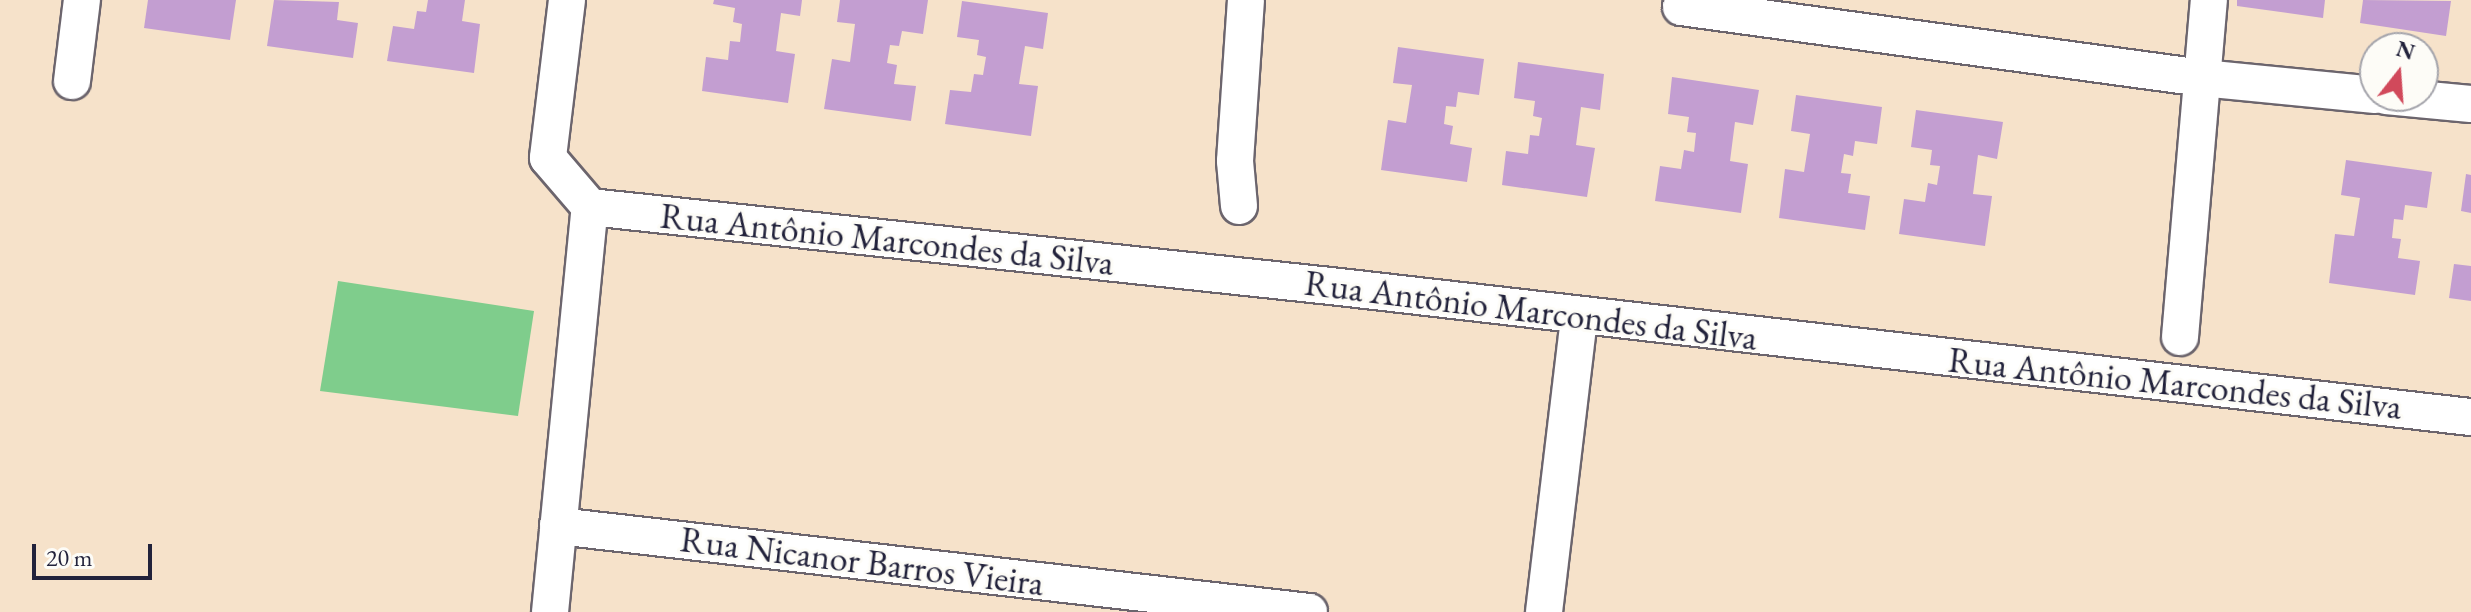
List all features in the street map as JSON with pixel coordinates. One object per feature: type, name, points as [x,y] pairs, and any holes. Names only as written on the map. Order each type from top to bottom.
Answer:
[{"type":"street","points":[[72,81],[82,0]]},
{"type":"street","points":[[550,612],[590,207],[548,158],[567,0]]},
{"type":"street","points":[[1239,206],[1235,161],[1246,0]]},
{"type":"street","points":[[2180,337],[2209,0]]},
{"type":"street","points":[[1681,7],[2202,78],[2359,93]]},
{"type":"street","points":[[2439,101],[2471,104]]},
{"type":"street","name":"Rua Antônio Marcondes da Silva","points":[[590,207],[2471,417]]},
{"type":"street","points":[[1544,612],[1579,317]]},
{"type":"street","name":"Rua Nicanor Barros Vieira","points":[[558,526],[1309,612]]},
{"type":"green space","points":[[338,281],[534,311],[518,416],[320,391]]},
{"type":"building","points":[[148,0],[236,0],[230,40],[144,28]]},
{"type":"building","points":[[274,0],[339,2],[337,20],[358,23],[353,58],[267,46]]},
{"type":"building","points":[[428,0],[465,0],[462,21],[480,24],[474,73],[387,61],[393,26],[414,29],[417,11],[426,12]]},
{"type":"building","points":[[714,0],[802,0],[800,16],[781,13],[776,51],[795,54],[788,103],[702,91],[706,57],[728,60],[730,41],[740,42],[742,24],[733,22],[735,8],[713,4]]},
{"type":"building","points":[[840,0],[928,0],[923,34],[902,31],[899,46],[890,45],[887,63],[897,65],[894,84],[916,86],[911,121],[824,109],[832,59],[850,62],[855,24],[837,22]]},
{"type":"building","points":[[2237,0],[2325,0],[2323,18],[2237,6]]},
{"type":"building","points":[[2363,0],[2451,1],[2446,36],[2439,35],[2439,32],[2360,23]]},
{"type":"building","points":[[962,1],[1048,13],[1043,49],[1025,46],[1019,84],[1038,86],[1031,136],[945,124],[950,90],[971,92],[974,74],[983,75],[986,57],[977,55],[979,40],[957,37]]},
{"type":"building","points":[[1398,47],[1484,59],[1479,95],[1458,92],[1456,107],[1446,106],[1444,124],[1453,126],[1450,144],[1472,148],[1467,182],[1381,170],[1388,120],[1406,123],[1412,85],[1393,83]]},
{"type":"building","points":[[1518,62],[1604,74],[1600,110],[1581,107],[1576,145],[1595,148],[1587,197],[1502,185],[1506,151],[1528,154],[1530,135],[1539,136],[1542,118],[1533,116],[1535,101],[1514,98]]},
{"type":"building","points":[[1672,77],[1759,90],[1753,125],[1735,122],[1730,161],[1748,164],[1741,213],[1655,201],[1660,166],[1681,169],[1684,150],[1694,152],[1696,133],[1687,132],[1689,117],[1668,114]]},
{"type":"building","points":[[1796,95],[1882,107],[1877,144],[1855,141],[1853,156],[1844,154],[1841,173],[1851,174],[1848,193],[1870,196],[1865,230],[1779,218],[1785,169],[1804,172],[1810,134],[1791,131]]},
{"type":"building","points":[[1916,110],[2003,122],[1997,159],[1978,155],[1973,194],[1992,196],[1985,246],[1899,234],[1904,199],[1925,202],[1928,183],[1937,185],[1940,166],[1930,165],[1932,150],[1911,147]]},
{"type":"building","points":[[2346,160],[2432,172],[2427,208],[2405,205],[2403,220],[2394,219],[2392,238],[2401,239],[2398,258],[2420,261],[2415,295],[2329,283],[2335,234],[2354,236],[2360,198],[2341,195]]},
{"type":"building","points":[[2466,174],[2471,175],[2471,213],[2461,211]]},
{"type":"building","points":[[2454,264],[2471,266],[2471,301],[2449,298]]}]
